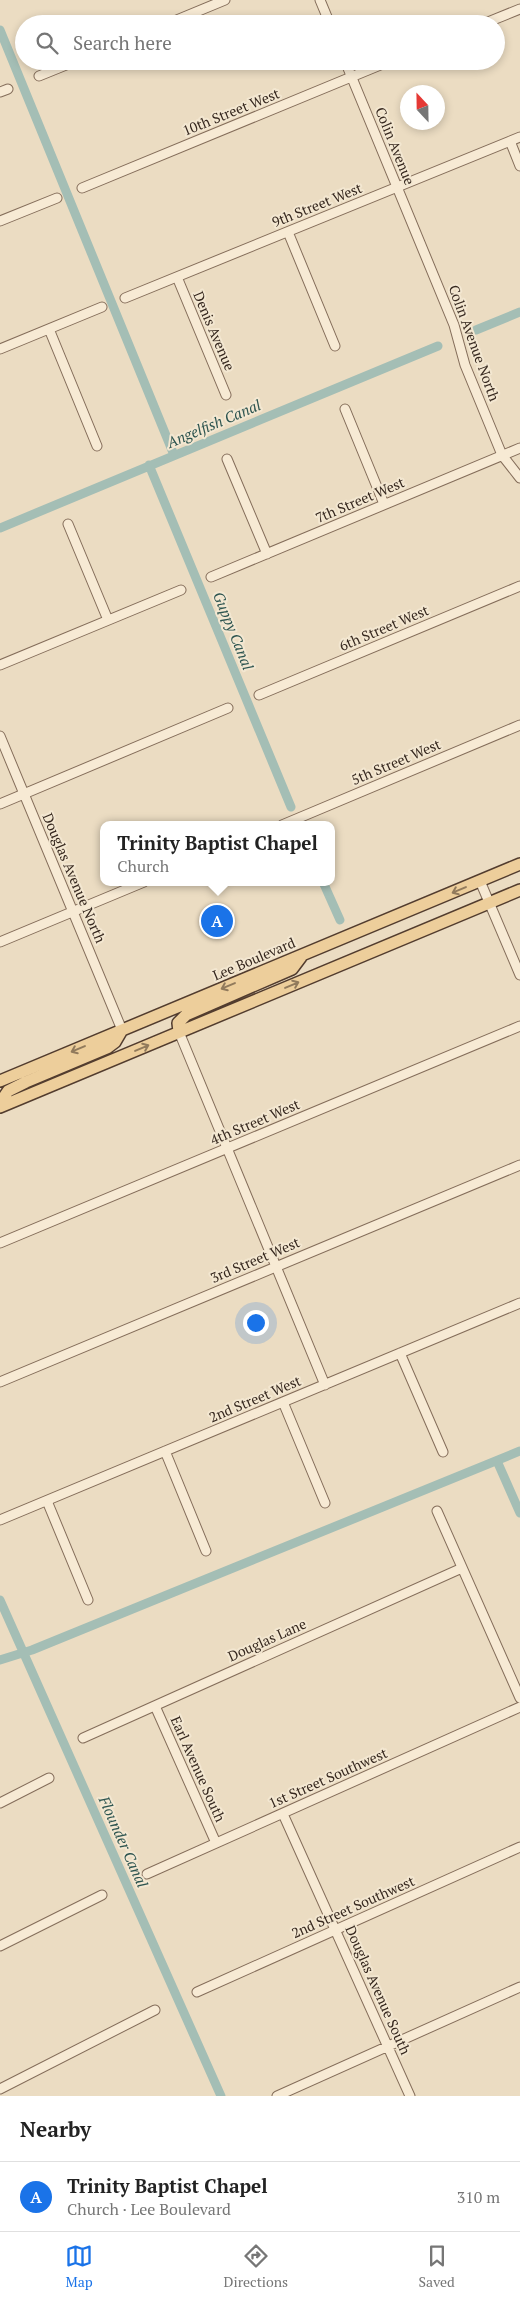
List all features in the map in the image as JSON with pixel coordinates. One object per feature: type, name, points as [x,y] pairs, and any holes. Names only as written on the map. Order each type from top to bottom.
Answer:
[{"type":"main road","name":"Lee Boulevard","points":[[0,1081],[520,864]]},
{"type":"main road","points":[[0,1107],[520,890]]},
{"type":"main road","points":[[179,1032],[178,1023],[186,1015],[292,969],[302,955]]},
{"type":"main road","points":[[0,1103],[8,1091],[107,1048],[115,1042],[122,1030]]},
{"type":"street","points":[[189,15],[225,0]]},
{"type":"street","points":[[320,0],[326,15]]},
{"type":"street","points":[[505,15],[520,9]]},
{"type":"street","points":[[39,76],[54,70]]},
{"type":"street","name":"Colin Avenue","points":[[349,70],[420,242]]},
{"type":"street","name":"10th Street West","points":[[82,188],[369,70]]},
{"type":"street","name":"9th Street West","points":[[125,298],[520,137]]},
{"type":"street","points":[[510,141],[520,166]]},
{"type":"street","points":[[0,221],[57,198]]},
{"type":"street","points":[[288,232],[335,346]]},
{"type":"street","name":"Colin Avenue North","points":[[420,242],[454,324],[465,366],[502,455],[520,478]]},
{"type":"street","name":"Denis Avenue","points":[[177,277],[226,395]]},
{"type":"street","points":[[0,349],[102,307]]},
{"type":"street","points":[[49,329],[97,446]]},
{"type":"street","points":[[345,410],[384,504]]},
{"type":"street","name":"7th Street West","points":[[210,577],[520,448]]},
{"type":"street","points":[[227,459],[267,554]]},
{"type":"street","points":[[68,524],[108,620]]},
{"type":"street","name":"6th Street West","points":[[259,695],[520,586]]},
{"type":"street","points":[[0,666],[181,590]]},
{"type":"street","points":[[0,804],[228,708]]},
{"type":"street","name":"5th Street West","points":[[292,821],[520,725]]},
{"type":"street","name":"Douglas Avenue North","points":[[0,736],[122,1030]]},
{"type":"street","points":[[480,881],[520,975]]},
{"type":"street","points":[[0,942],[135,886]]},
{"type":"street","name":"4th Street West","points":[[0,1243],[520,1026]]},
{"type":"street","points":[[179,1032],[325,1385]]},
{"type":"street","name":"3rd Street West","points":[[0,1382],[520,1165]]},
{"type":"street","name":"2nd Street West","points":[[0,1520],[520,1304]]},
{"type":"street","points":[[400,1353],[443,1452]]},
{"type":"street","points":[[283,1402],[325,1503]]},
{"type":"street","points":[[165,1451],[206,1551]]},
{"type":"street","points":[[47,1500],[88,1600]]},
{"type":"street","points":[[436,1511],[520,1698]]},
{"type":"street","name":"Douglas Lane","points":[[83,1738],[462,1568]]},
{"type":"street","name":"Earl Avenue South","points":[[154,1706],[216,1844]]},
{"type":"street","name":"1st Street Southwest","points":[[147,1874],[520,1707]]},
{"type":"street","points":[[0,1803],[49,1778]]},
{"type":"street","name":"Douglas Avenue South","points":[[283,1814],[410,2096]]},
{"type":"street","name":"2nd Street Southwest","points":[[197,1992],[520,1847]]},
{"type":"street","points":[[0,1946],[102,1895]]},
{"type":"street","points":[[277,2096],[520,1988]]},
{"type":"street","points":[[0,2089],[154,2010]]},
{"type":"waterway","points":[[0,30],[15,67]]},
{"type":"waterway","points":[[16,70],[174,455]]},
{"type":"waterway","name":"Angelfish Canal","points":[[476,330],[520,312]]},
{"type":"waterway","name":"Angelfish Canal","points":[[0,528],[438,346]]},
{"type":"waterway","name":"Guppy Canal","points":[[149,465],[291,807]]},
{"type":"waterway","name":"Guppy Canal","points":[[325,886],[340,920]]},
{"type":"waterway","points":[[0,1660],[32,1650],[520,1451]]},
{"type":"waterway","points":[[497,1461],[520,1513]]},
{"type":"waterway","name":"Flounder Canal","points":[[0,1600],[221,2096]]},
{"type":"place","name":"Trinity Baptist Chapel","points":[[217,921]]}]
